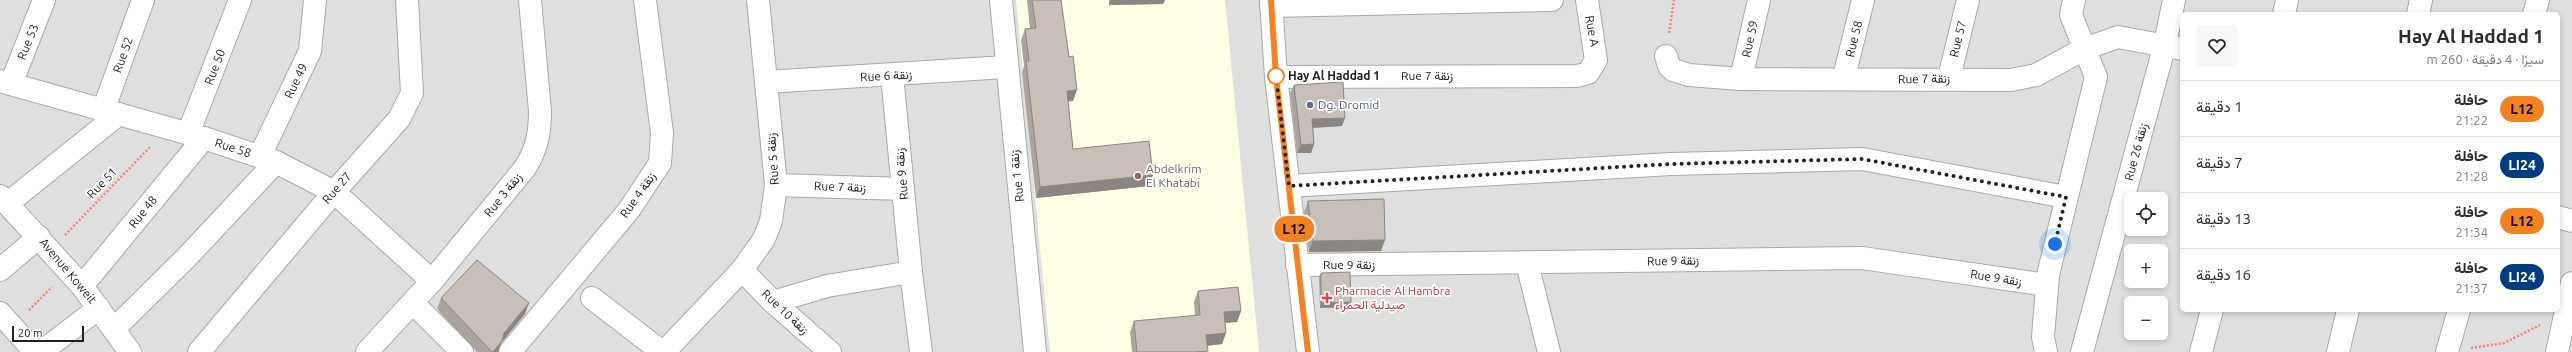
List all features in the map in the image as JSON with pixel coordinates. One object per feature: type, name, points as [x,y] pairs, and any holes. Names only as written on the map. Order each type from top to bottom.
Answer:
[{"type":"street","name":"Rue 53","points":[[5,83],[44,0]]},
{"type":"street","name":"Rue 52","points":[[111,112],[143,0]]},
{"type":"street","name":"Rue 50","points":[[196,136],[240,0]]},
{"type":"street","name":"Rue 49","points":[[114,328],[192,252],[268,159],[310,51],[315,0]]},
{"type":"street","name":"Rue 27","points":[[199,352],[334,192],[399,119],[412,93],[407,0]]},
{"type":"street","name":"Rue 3 زنقة","points":[[367,352],[432,281],[525,168],[534,154],[540,127],[540,111],[530,0]]},
{"type":"street","name":"Rue 4 زنقة","points":[[510,352],[629,210],[660,163],[662,133],[645,0]]},
{"type":"street","name":"Rue 5 زنقة","points":[[663,352],[742,270],[764,239],[771,221],[776,185],[758,0]]},
{"type":"street","name":"Rue 1 زنقة","points":[[1001,0],[1006,68],[1035,352]]},
{"type":"street","points":[[1308,352],[1276,77],[1271,3],[1552,0]]},
{"type":"street","name":"Rue A","points":[[1577,76],[1588,73],[1596,60],[1587,0]]},
{"type":"street","name":"Rue 59","points":[[1741,79],[1759,0]]},
{"type":"street","name":"Rue 58","points":[[1844,77],[1864,0]]},
{"type":"street","name":"Rue 57","points":[[1949,78],[1968,0]]},
{"type":"street","points":[[2046,352],[2043,337],[2047,285],[2066,197],[2096,77],[2071,15],[2074,0]]},
{"type":"street","name":"Rue 26 زنقة","points":[[2082,352],[2174,47],[2174,0]]},
{"type":"street","points":[[2284,12],[2287,0]]},
{"type":"street","points":[[2419,12],[2422,0]]},
{"type":"street","points":[[2535,12],[2538,0]]},
{"type":"street","name":"Rue 7 زنقة","points":[[1666,56],[1669,66],[1680,74],[1741,79],[1844,77],[1889,80],[1949,78],[2011,80],[2036,75],[2084,49],[2118,37],[2174,47]]},
{"type":"street","name":"Rue 6 زنقة","points":[[766,82],[1006,68]]},
{"type":"street","name":"Rue 9 زنقة","points":[[892,75],[911,272],[921,352]]},
{"type":"street","name":"Rue 7 زنقة","points":[[1276,77],[1577,76]]},
{"type":"street","name":"Rue 58","points":[[5,83],[196,136],[268,159],[334,192],[432,281]]},
{"type":"street","points":[[4,200],[111,112]]},
{"type":"street","name":"Rue 48","points":[[75,278],[196,136]]},
{"type":"street","points":[[1289,186],[1671,164],[1862,159],[2066,197]]},
{"type":"street","name":"Rue 7 زنقة","points":[[776,185],[903,189]]},
{"type":"street","name":"Avenue Koweit","points":[[4,200],[75,278],[114,328],[129,352]]},
{"type":"street","points":[[2560,218],[2572,221]]},
{"type":"street","points":[[0,270],[44,244]]},
{"type":"street","name":"Rue 9 زنقة","points":[[1297,265],[1527,264],[1862,258],[2047,285]]},
{"type":"street","points":[[1527,264],[1549,352]]},
{"type":"street","name":"Rue 10 زنقة","points":[[742,270],[773,302],[830,352]]},
{"type":"street","points":[[773,302],[827,286],[911,272]]},
{"type":"street","points":[[2557,352],[2572,283]]},
{"type":"street","points":[[592,298],[663,352]]},
{"type":"street","points":[[413,303],[462,352]]},
{"type":"street","points":[[41,352],[99,308]]},
{"type":"street","points":[[2201,352],[2211,312]]},
{"type":"street","points":[[2338,352],[2348,312]]},
{"type":"street","points":[[2446,352],[2458,312]]},
{"type":"street","points":[[7,320],[35,352]]},
{"type":"path","points":[[1666,56],[1674,0]]},
{"type":"path","name":"Rue 51","points":[[44,244],[168,129]]},
{"type":"path","points":[[7,320],[75,278]]},
{"type":"path","points":[[2446,352],[2504,343],[2565,312]]},
{"type":"shaded area","points":[[0,0],[2572,0],[2572,352],[0,352]]},
{"type":"shaded area","name":"Abdelkrim El Khatabi","points":[[1016,0],[1225,0],[1259,352],[1050,352]]},
{"type":"building","points":[[1032,0],[1061,0],[1069,57],[1073,56],[1077,90],[1067,91],[1073,149],[1149,141],[1153,175],[1040,187],[1026,61],[1029,61],[1025,29],[1036,28]]},
{"type":"building","points":[[1343,82],[1345,118],[1312,119],[1314,144],[1301,145],[1294,85]]},
{"type":"building","points":[[1384,199],[1385,240],[1313,241],[1308,201]]},
{"type":"building","points":[[477,260],[529,303],[504,333],[502,341],[493,352],[441,298]]},
{"type":"building","points":[[1350,272],[1351,302],[1321,303],[1321,273]]},
{"type":"building","points":[[1238,287],[1241,311],[1224,312],[1226,333],[1206,335],[1208,351],[1137,352],[1134,321],[1200,315],[1198,291]]},
{"type":"bus line","name":"L12","points":[[1271,0],[1276,77],[1308,352]]},
{"type":"place","name":"Hay Al Haddad 1","points":[[1276,76]]},
{"type":"place","name":"Dg. Dromid","points":[[1310,105]]},
{"type":"place","name":"Abdelkrim El Khatabi","points":[[1138,176]]},
{"type":"place","name":"Pharmacie Al Hambra صيدلية الحمراء","points":[[1327,298]]},
{"type":"route","points":[[1276,76],[1289,186],[1671,164],[1862,159],[2066,197],[2055,244]]}]
